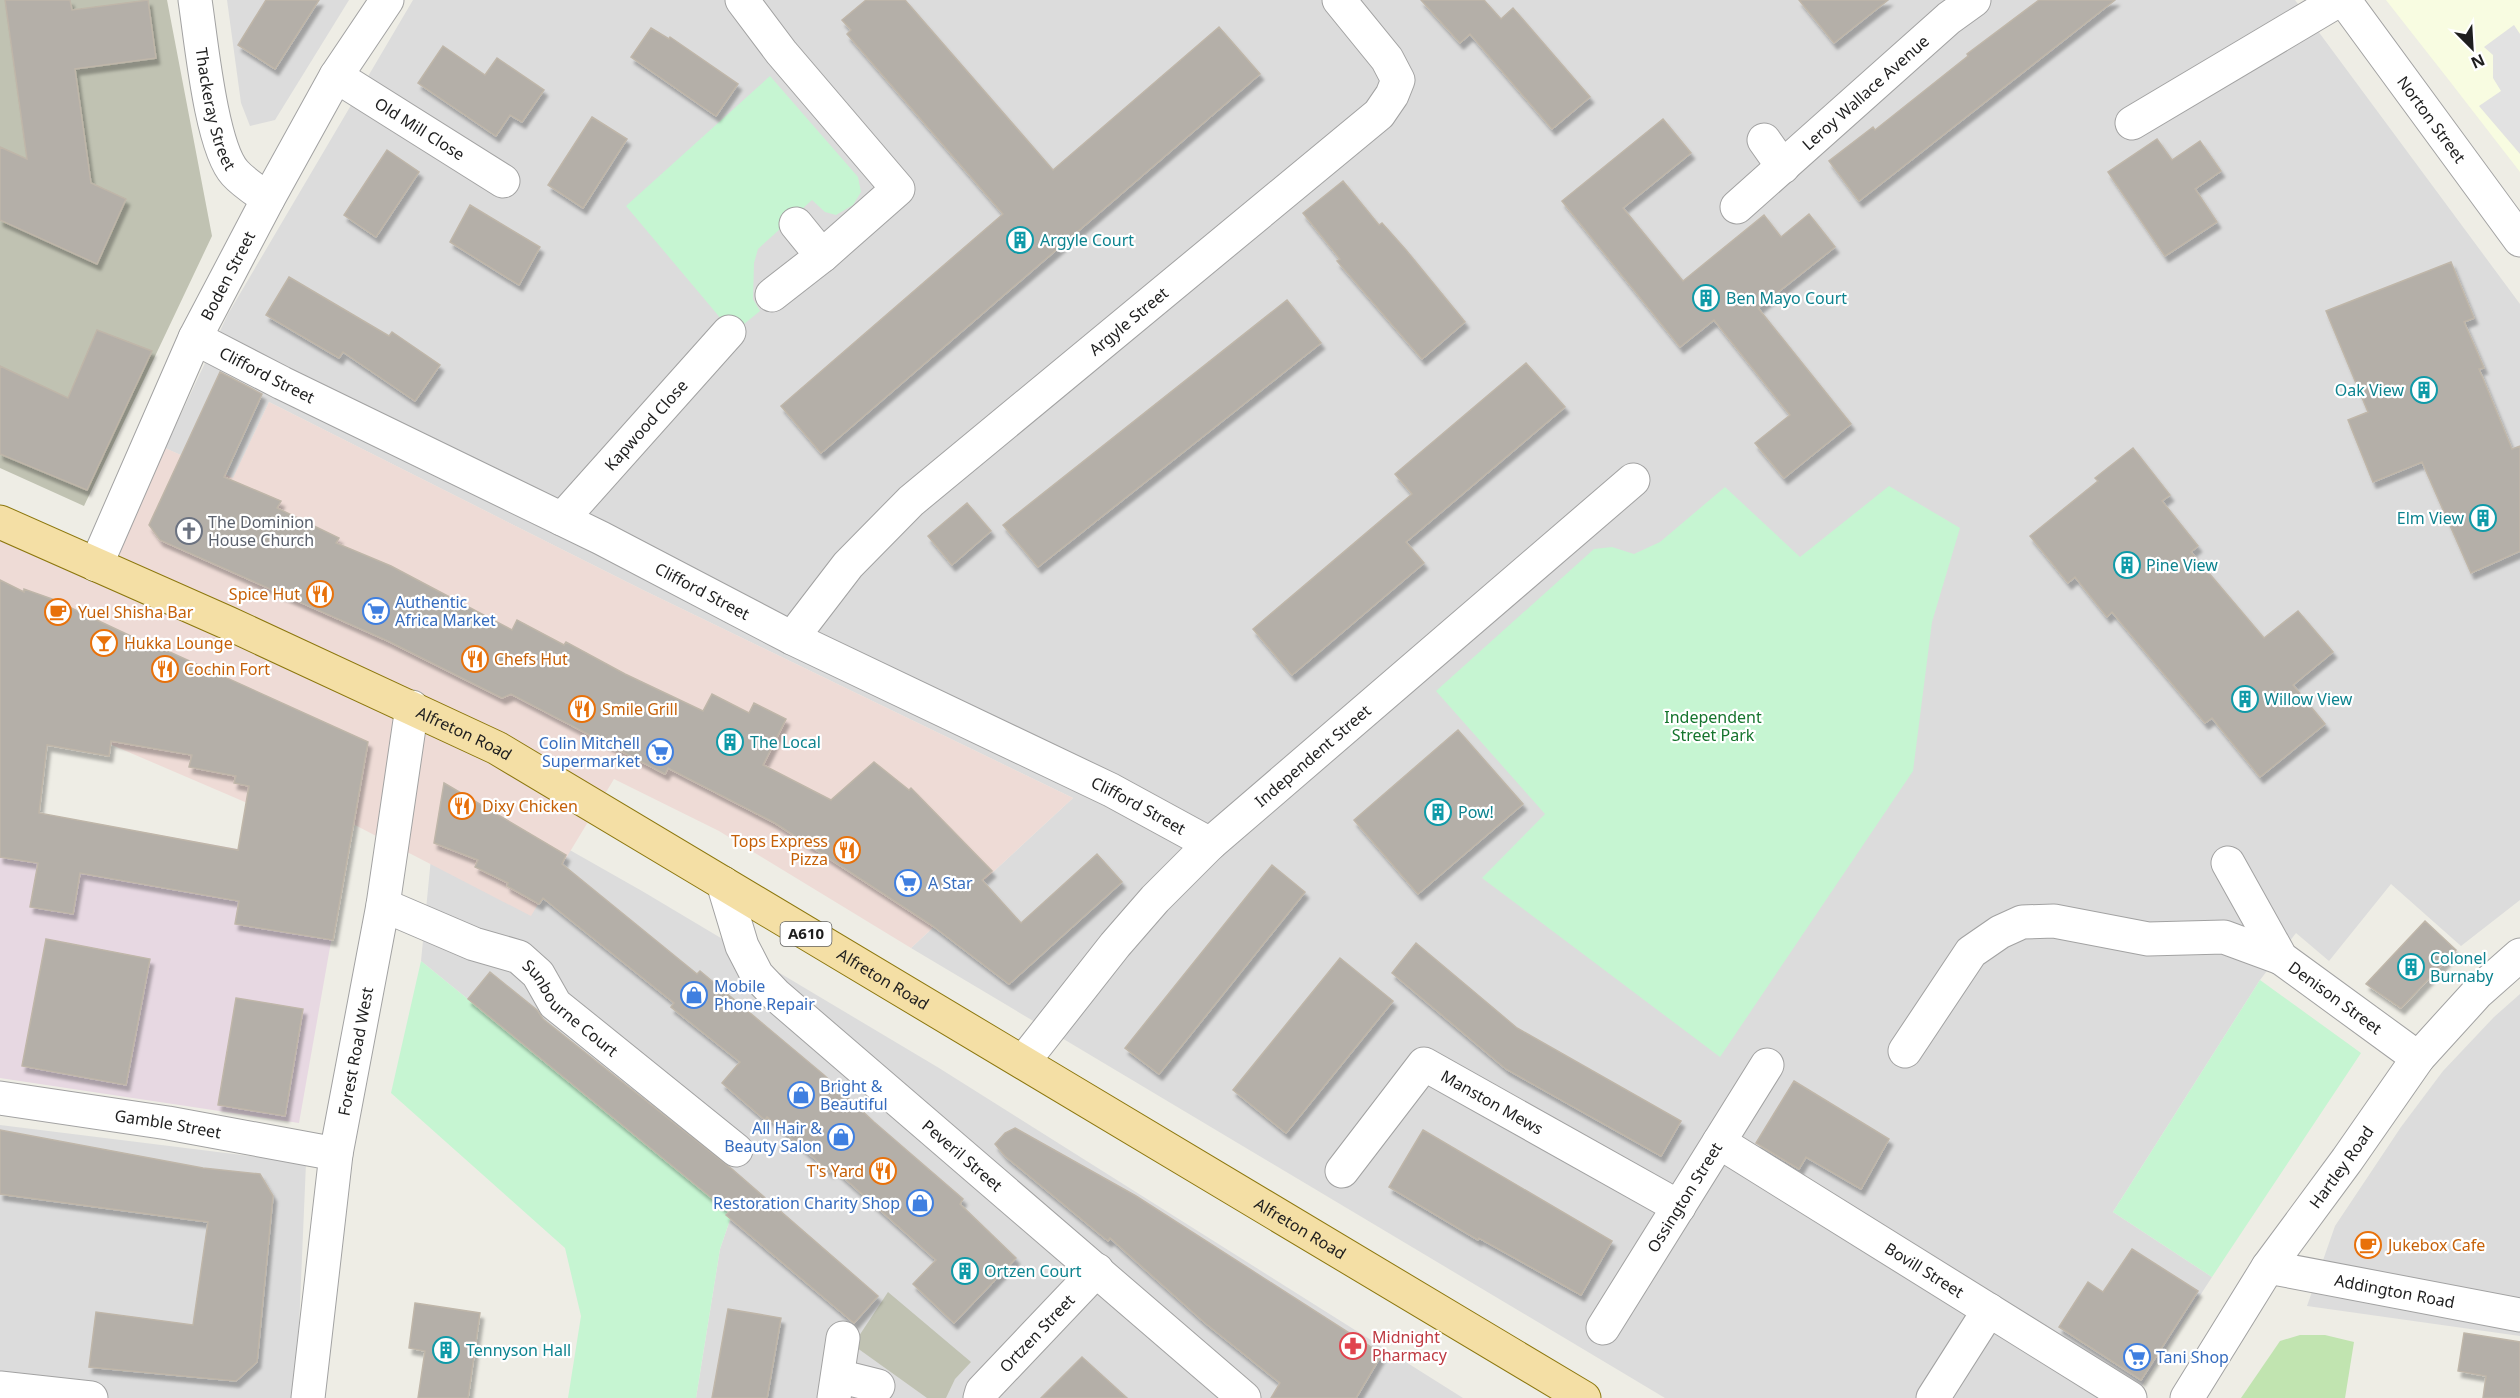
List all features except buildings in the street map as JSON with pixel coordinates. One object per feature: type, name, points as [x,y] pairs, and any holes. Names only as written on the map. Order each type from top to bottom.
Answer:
[{"type":"main road","name":"Alfreton Road","points":[[0,522],[412,707],[497,748],[1584,1398]]},
{"type":"street","name":"Thackeray Street","points":[[195,0],[215,126],[222,150],[234,173],[268,199]]},
{"type":"street","name":"Boden Street","points":[[96,565],[195,338],[336,76],[387,0]]},
{"type":"street","points":[[742,0],[781,52],[898,189],[822,256],[772,295]]},
{"type":"street","name":"Argyle Street","points":[[792,638],[848,565],[910,501],[1379,114],[1392,95],[1398,80],[1387,58],[1339,0]]},
{"type":"street","points":[[2132,123],[2339,0]]},
{"type":"street","name":"Norton Street","points":[[2344,0],[2520,240]]},
{"type":"street","name":"Leroy Wallace Avenue","points":[[1737,207],[1783,167],[1953,6]]},
{"type":"street","name":"Old Mill Close","points":[[336,76],[503,181]]},
{"type":"street","points":[[1764,140],[1783,167]]},
{"type":"street","points":[[796,224],[822,256]]},
{"type":"street","name":"Kapwood Close","points":[[562,519],[729,332]]},
{"type":"street","name":"Clifford Street","points":[[195,338],[282,383],[562,519],[792,638],[1111,790],[1210,844]]},
{"type":"street","name":"Independent Street","points":[[1023,1062],[1128,930],[1155,899],[1210,844],[1633,480]]},
{"type":"street","name":"Forest Road West","points":[[308,1398],[336,1154],[383,905],[412,707]]},
{"type":"street","name":"Denison Street","points":[[2228,863],[2281,958],[2418,1058]]},
{"type":"street","name":"Peveril Street","points":[[723,884],[742,946],[756,975],[776,995],[1244,1398]]},
{"type":"street","name":"Sunbourne Court","points":[[383,905],[474,944],[519,957],[538,974],[555,1004],[736,1150]]},
{"type":"street","points":[[1905,1051],[1971,952],[2000,932],[2022,922],[2054,921],[2148,939],[2224,937],[2281,958]]},
{"type":"street","name":"Hartley Road","points":[[2187,1398],[2268,1268],[2418,1058],[2478,992],[2520,955]]},
{"type":"street","name":"Manston Mews","points":[[1342,1171],[1425,1064],[1679,1207]]},
{"type":"street","name":"Ossington Street","points":[[1604,1328],[1767,1065]]},
{"type":"street","name":"Gamble Street","points":[[0,1098],[168,1123],[336,1154]]},
{"type":"street","name":"Bovill Street","points":[[1719,1142],[2130,1398]]},
{"type":"street","name":"Addington Road","points":[[2268,1268],[2520,1315]]},
{"type":"street","name":"Ortzen Street","points":[[980,1398],[982,1391],[1097,1270]]},
{"type":"street","points":[[1933,1398],[1989,1310]]},
{"type":"street","points":[[843,1338],[836,1387],[878,1386]]},
{"type":"street","points":[[0,1388],[91,1398]]},
{"type":"shaded area","points":[[0,0],[167,0],[212,236],[84,506],[0,468]]},
{"type":"shaded area","points":[[227,0],[349,0],[275,120],[250,126],[241,103]]},
{"type":"shaded area","points":[[413,0],[2295,0],[2520,304],[2520,900],[2461,946],[2391,884],[2329,961],[2296,933],[2260,980],[2113,1212],[2212,1277],[2134,1398],[1665,1398],[911,948],[1073,798],[643,590],[269,402],[233,479],[165,448],[228,314]]},
{"type":"shaded area","points":[[2386,0],[2520,0],[2520,172],[2448,79]]},
{"type":"shaded area","points":[[2514,25],[2520,34],[2520,154],[2479,106],[2501,91],[2493,78],[2493,55],[2484,47]]},
{"type":"shaded area","points":[[269,402],[643,590],[1073,798],[911,948],[719,831],[614,779],[531,916],[355,825],[259,808],[0,697],[0,524],[82,560],[165,448],[233,478]]},
{"type":"shaded area","points":[[0,740],[46,747],[39,815],[344,868],[299,1123],[0,1078]]},
{"type":"shaded area","points":[[439,776],[642,891],[939,1068],[1463,1398],[696,1398],[720,1249],[732,1214],[421,961]]},
{"type":"shaded area","points":[[2520,994],[2520,1336],[2307,1306],[2335,1226],[2401,1127],[2443,1071],[2494,1017]]},
{"type":"shaded area","points":[[0,1125],[306,1163],[296,1398],[0,1398]]},
{"type":"shaded area","points":[[888,1292],[971,1362],[955,1379],[946,1398],[927,1398],[853,1345]]},
{"type":"green space","points":[[770,76],[858,177],[861,192],[853,205],[836,215],[825,212],[812,200],[758,249],[754,263],[753,299],[760,311],[733,333],[626,206]]},
{"type":"green space","name":"Independent Street Park","points":[[1889,486],[1960,528],[1932,622],[1913,771],[1720,1057],[1482,878],[1545,814],[1436,691],[1594,549],[1612,547],[1634,554],[1660,542],[1725,487],[1800,557]]},
{"type":"green space","points":[[421,961],[732,1214],[720,1249],[696,1398],[568,1398],[581,1316],[565,1248],[391,1093]]},
{"type":"green space","points":[[2260,980],[2361,1053],[2212,1277],[2113,1212]]},
{"type":"green space","points":[[2300,1335],[2325,1335],[2354,1342],[2345,1398],[2241,1398],[2280,1341]]},
{"type":"place","name":"Argyle Court","points":[[1020,240]]},
{"type":"place","name":"Ben Mayo Court","points":[[1706,298]]},
{"type":"place","name":"Oak View","points":[[2424,390]]},
{"type":"place","name":"Elm View","points":[[2483,518]]},
{"type":"place","name":"The Dominion House Church","points":[[189,531]]},
{"type":"place","name":"Pine View","points":[[2127,565]]},
{"type":"place","name":"Spice Hut","points":[[320,594]]},
{"type":"place","name":"Authentic Africa Market","points":[[376,611]]},
{"type":"place","name":"Yuel Shisha Bar","points":[[58,612]]},
{"type":"place","name":"Hukka Lounge","points":[[104,643]]},
{"type":"place","name":"Chefs Hut","points":[[475,659]]},
{"type":"place","name":"Cochin Fort","points":[[165,669]]},
{"type":"place","name":"Willow View","points":[[2245,699]]},
{"type":"place","name":"Smile Grill","points":[[582,709]]},
{"type":"place","name":"The Local","points":[[730,742]]},
{"type":"place","name":"Colin Mitchell Supermarket","points":[[660,752]]},
{"type":"place","name":"Dixy Chicken","points":[[462,806]]},
{"type":"place","name":"Pow!","points":[[1438,812]]},
{"type":"place","name":"Tops Express Pizza","points":[[847,850]]},
{"type":"place","name":"A Star","points":[[908,883]]},
{"type":"place","name":"Colonel Burnaby","points":[[2411,967]]},
{"type":"place","name":"Mobile Phone Repair","points":[[694,995]]},
{"type":"place","name":"Bright & Beautiful","points":[[801,1095]]},
{"type":"place","name":"All Hair & Beauty Salon","points":[[841,1137]]},
{"type":"place","name":"T's Yard","points":[[883,1171]]},
{"type":"place","name":"Restoration Charity Shop","points":[[920,1203]]},
{"type":"place","name":"Jukebox Cafe","points":[[2368,1245]]},
{"type":"place","name":"Ortzen Court","points":[[965,1271]]},
{"type":"place","name":"Midnight Pharmacy","points":[[1353,1346]]},
{"type":"place","name":"Tennyson Hall","points":[[446,1350]]},
{"type":"place","name":"Tani Shop","points":[[2137,1357]]}]
